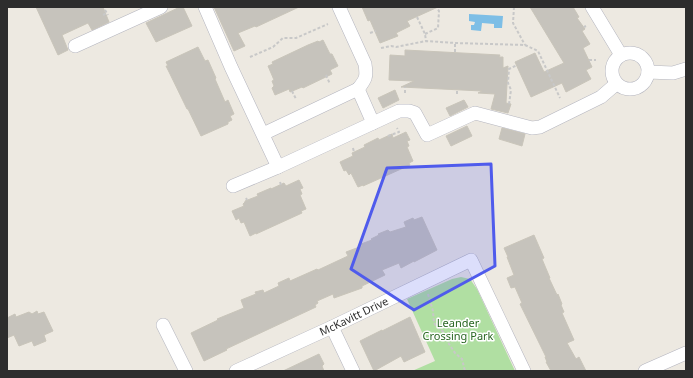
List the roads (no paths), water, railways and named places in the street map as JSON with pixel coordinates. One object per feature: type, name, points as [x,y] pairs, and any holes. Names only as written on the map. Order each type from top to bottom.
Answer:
[{"type":"street","points":[[75,46],[161,7]]},
{"type":"street","points":[[205,7],[231,67],[278,167]]},
{"type":"street","points":[[263,134],[358,89],[364,81],[367,73],[365,64],[339,7]]},
{"type":"street","points":[[592,7],[621,55]]},
{"type":"street","points":[[626,53],[632,53],[642,57],[648,66],[648,72],[647,77],[641,86],[626,89],[616,84],[613,79],[612,68],[616,58],[626,53]]},
{"type":"street","points":[[648,72],[673,73],[686,69]]},
{"type":"street","points":[[233,186],[278,167],[399,111],[409,111],[415,114],[427,135],[475,113],[532,128],[540,127],[601,97],[616,84]]},
{"type":"street","points":[[358,89],[373,123]]},
{"type":"street","name":"McKavitt Drive","points":[[236,371],[332,327],[471,260],[524,371]]},
{"type":"street","points":[[163,325],[186,371]]},
{"type":"street","points":[[332,327],[352,371]]},
{"type":"street","points":[[645,371],[686,353]]},
{"type":"water","points":[[469,14],[503,16],[502,28],[494,28],[494,24],[482,23],[481,31],[471,30],[471,25],[474,25],[475,22],[469,21]]},
{"type":"park label","name":"Leander Crossing Park","points":[[458,329]]}]
